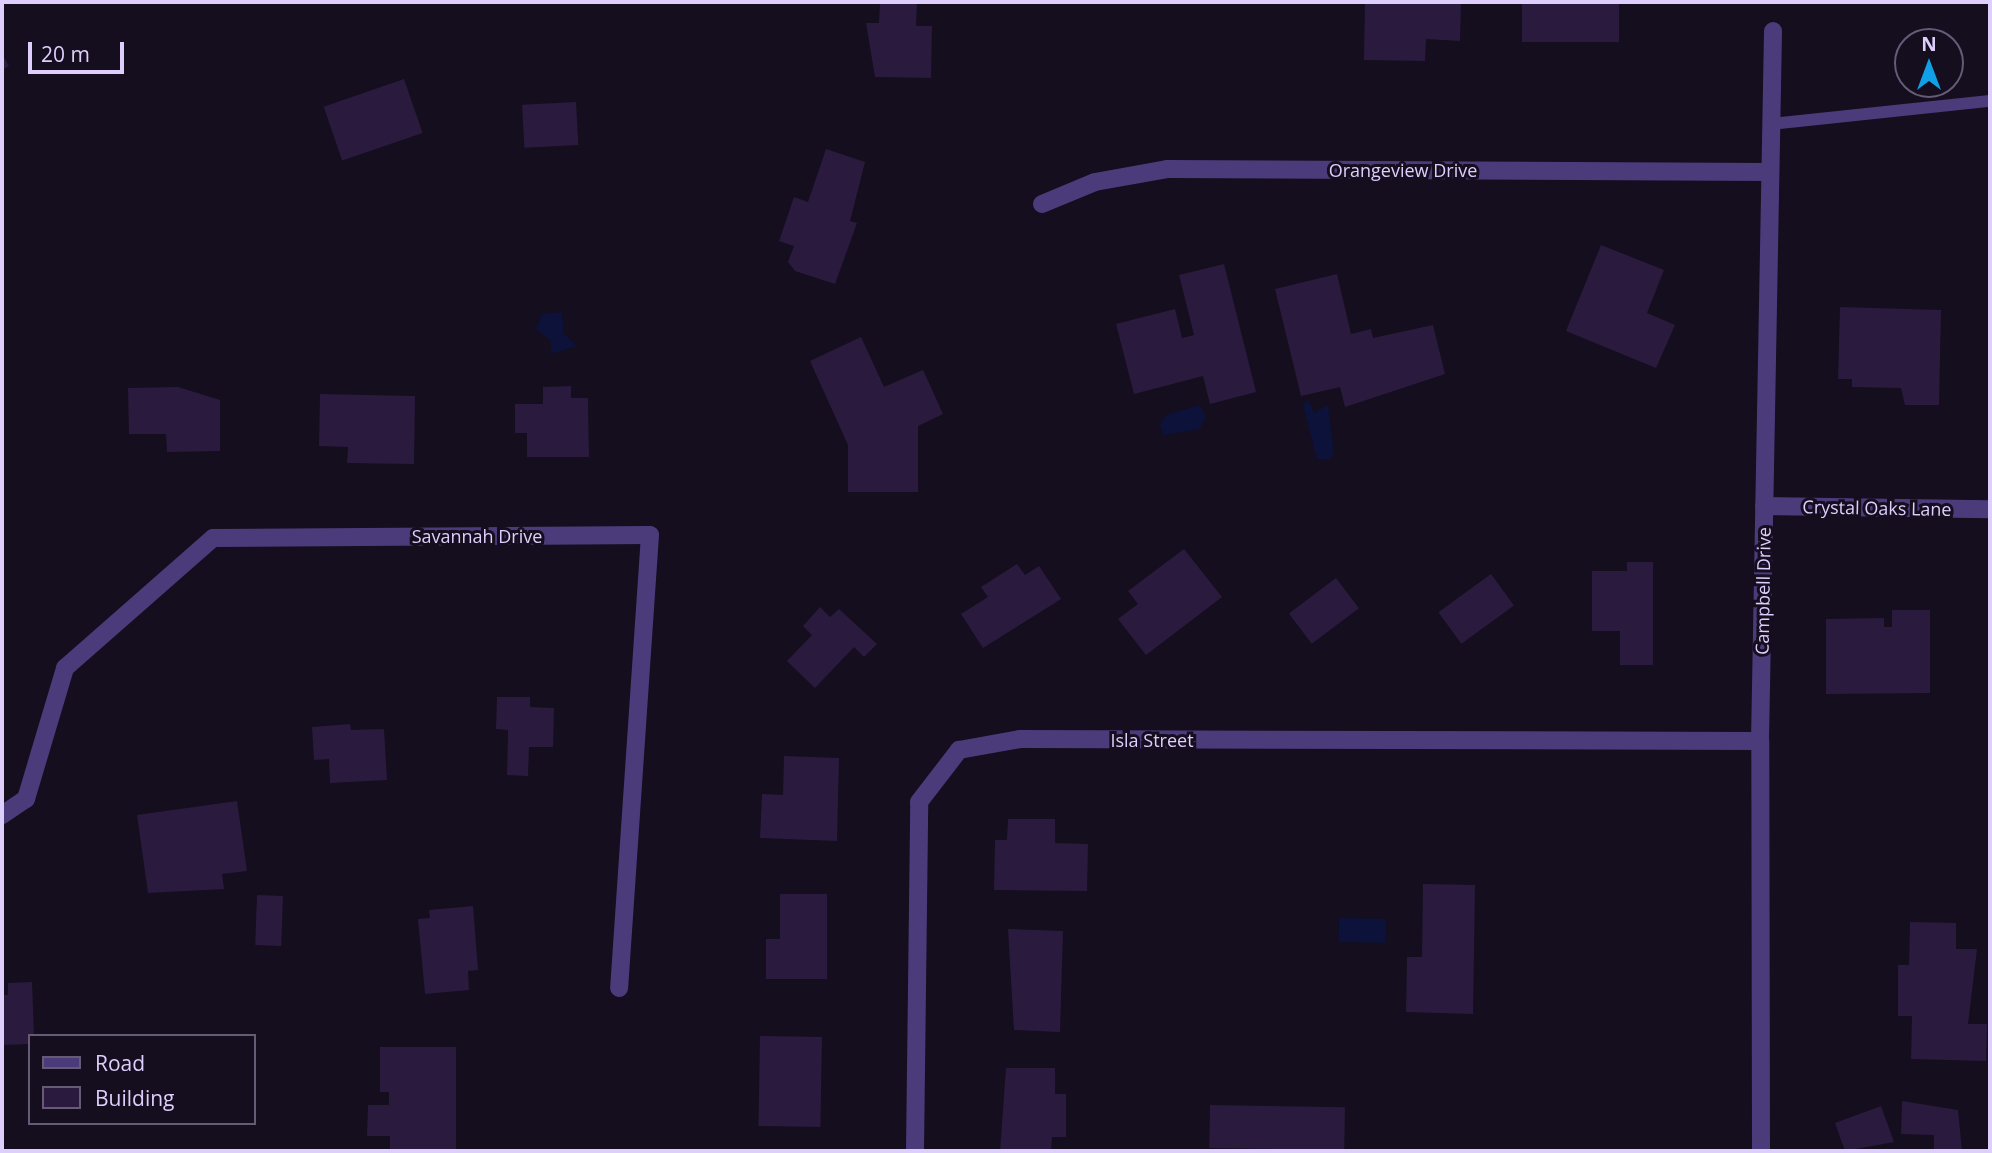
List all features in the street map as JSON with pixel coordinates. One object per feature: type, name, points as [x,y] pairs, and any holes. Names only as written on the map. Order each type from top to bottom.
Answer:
[{"type":"street","name":"Campbell Drive","points":[[1761,1151],[1760,741],[1773,32]]},
{"type":"street","name":"Orangeview Drive","points":[[1042,204],[1095,182],[1167,169],[1769,172]]},
{"type":"street","name":"Crystal Oaks Lane","points":[[1764,506],[1990,509]]},
{"type":"street","name":"Savannah Drive","points":[[2,815],[26,799],[65,668],[213,538],[650,535],[620,988]]},
{"type":"street","name":"Isla Street","points":[[915,1151],[919,802],[959,750],[1020,739],[1760,741]]},
{"type":"lane","points":[[1770,124],[1990,101]]},
{"type":"shaded area","points":[[562,312],[564,334],[577,346],[551,354],[551,341],[536,329],[542,314]]},
{"type":"shaded area","points":[[1308,399],[1314,413],[1328,405],[1334,453],[1329,460],[1317,459],[1303,405]]},
{"type":"shaded area","points":[[1199,405],[1206,416],[1200,429],[1163,435],[1160,425],[1166,415]]},
{"type":"shaded area","points":[[1339,918],[1386,919],[1386,943],[1339,942]]},
{"type":"building","points":[[880,2],[917,2],[916,26],[932,26],[931,78],[875,77],[866,23],[879,23]]},
{"type":"building","points":[[1365,2],[1461,2],[1460,41],[1426,39],[1425,61],[1364,60]]},
{"type":"building","points":[[1522,2],[1619,2],[1619,42],[1522,42]]},
{"type":"building","points":[[2,54],[9,66],[2,70]]},
{"type":"building","points":[[404,79],[423,133],[342,161],[324,107]]},
{"type":"building","points":[[576,102],[578,145],[524,148],[522,105]]},
{"type":"building","points":[[826,149],[865,162],[850,221],[857,223],[835,284],[795,271],[788,262],[794,246],[779,241],[794,197],[808,202]]},
{"type":"building","points":[[1601,245],[1664,270],[1647,313],[1675,325],[1656,368],[1566,331]]},
{"type":"building","points":[[1224,264],[1256,392],[1210,404],[1203,376],[1134,394],[1116,324],[1175,309],[1182,338],[1194,335],[1179,275]]},
{"type":"building","points":[[1337,274],[1351,334],[1371,329],[1373,338],[1433,325],[1445,374],[1345,407],[1340,387],[1301,396],[1275,289]]},
{"type":"building","points":[[1840,307],[1941,310],[1939,405],[1905,405],[1901,388],[1852,387],[1852,379],[1838,379]]},
{"type":"building","points":[[861,337],[884,387],[923,370],[943,414],[918,426],[918,492],[848,492],[848,445],[810,361]]},
{"type":"building","points":[[571,386],[571,398],[588,398],[589,457],[527,457],[527,433],[515,433],[515,404],[543,404],[543,387]]},
{"type":"building","points":[[178,387],[220,400],[220,451],[167,452],[166,434],[129,434],[128,388]]},
{"type":"building","points":[[320,394],[415,396],[414,464],[347,463],[348,447],[319,446]]},
{"type":"building","points":[[1184,549],[1222,597],[1146,655],[1118,619],[1138,604],[1128,591]]},
{"type":"building","points":[[1627,562],[1653,562],[1653,665],[1620,665],[1620,631],[1592,631],[1592,571],[1627,571]]},
{"type":"building","points":[[1017,564],[1025,575],[1039,566],[1061,599],[983,648],[961,614],[988,597],[981,587]]},
{"type":"building","points":[[1491,574],[1514,606],[1461,644],[1438,612]]},
{"type":"building","points":[[1336,578],[1359,608],[1312,644],[1289,614]]},
{"type":"building","points":[[820,607],[830,617],[839,609],[877,644],[864,657],[854,647],[815,688],[787,661],[812,635],[803,626]]},
{"type":"building","points":[[1892,610],[1930,610],[1930,693],[1826,694],[1826,619],[1884,618],[1884,627],[1892,627]]},
{"type":"building","points":[[497,697],[530,697],[530,707],[554,708],[553,747],[529,747],[528,776],[507,775],[508,730],[496,729]]},
{"type":"building","points":[[350,724],[351,730],[384,729],[387,780],[330,783],[329,759],[314,760],[312,727]]},
{"type":"building","points":[[784,756],[839,758],[837,841],[760,838],[762,794],[783,795]]},
{"type":"building","points":[[237,801],[247,871],[222,874],[224,889],[148,893],[137,815]]},
{"type":"building","points":[[1008,819],[1055,819],[1055,843],[1088,844],[1087,891],[994,890],[995,840],[1007,840]]},
{"type":"building","points":[[1423,884],[1475,885],[1473,1014],[1406,1012],[1407,957],[1422,957]]},
{"type":"building","points":[[780,894],[827,894],[827,979],[766,979],[766,939],[780,939]]},
{"type":"building","points":[[257,895],[283,896],[281,946],[255,945]]},
{"type":"building","points":[[473,906],[478,970],[468,971],[469,990],[425,994],[418,919],[430,918],[429,910]]},
{"type":"building","points":[[1910,922],[1956,923],[1956,949],[1977,949],[1968,1024],[1987,1024],[1986,1061],[1911,1059],[1912,1016],[1898,1016],[1898,965],[1909,965]]},
{"type":"building","points":[[1008,929],[1063,931],[1060,1032],[1014,1030]]},
{"type":"building","points":[[32,982],[34,1034],[28,1034],[28,1044],[2,1045],[2,995],[8,995],[8,983]]},
{"type":"building","points":[[760,1036],[822,1037],[820,1127],[758,1126]]},
{"type":"building","points":[[380,1047],[456,1047],[456,1151],[390,1151],[390,1136],[367,1136],[368,1105],[389,1105],[389,1092],[380,1092]]},
{"type":"building","points":[[1006,1068],[1055,1068],[1055,1094],[1066,1094],[1066,1137],[1052,1137],[1051,1151],[1000,1151]]},
{"type":"building","points":[[1902,1101],[1958,1110],[1962,1151],[1934,1151],[1934,1135],[1901,1134]]},
{"type":"building","points":[[1210,1105],[1345,1107],[1344,1150],[1209,1148]]},
{"type":"building","points":[[1881,1106],[1894,1142],[1845,1151],[1835,1123]]}]
